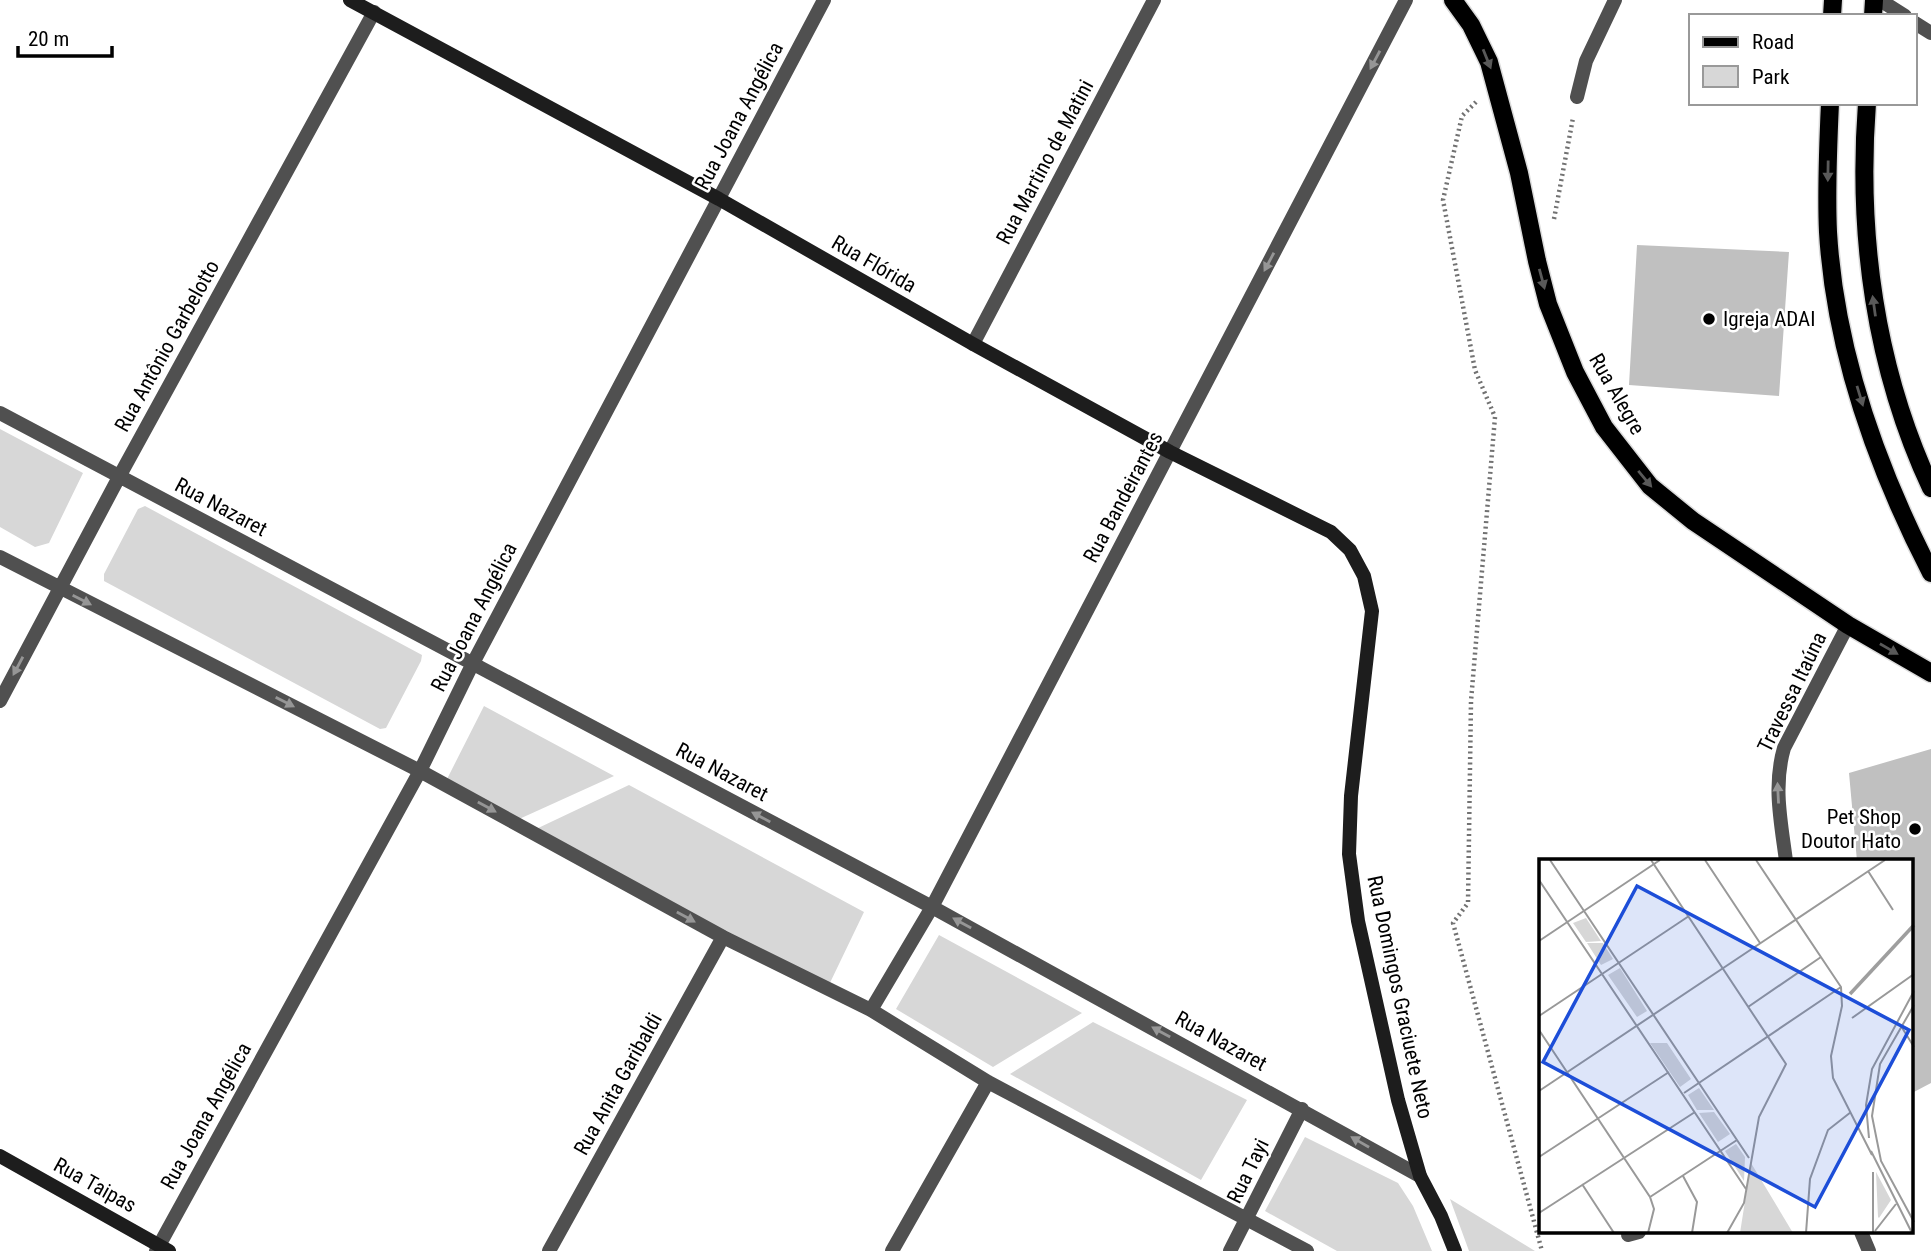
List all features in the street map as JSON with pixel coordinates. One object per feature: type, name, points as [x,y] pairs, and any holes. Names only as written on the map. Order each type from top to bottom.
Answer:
[{"type":"main road","name":"Rua Alegre","points":[[1453,0],[1471,24],[1489,62],[1519,173],[1548,304],[1575,372],[1604,427],[1650,486],[1693,522],[1848,625],[1931,673]]},
{"type":"main road","points":[[1830,105],[1828,231],[1840,322],[1871,432],[1890,485],[1931,573]]},
{"type":"main road","points":[[1867,105],[1863,181],[1876,318],[1904,418],[1931,488]]},
{"type":"street","name":"Rua Flórida","points":[[350,0],[719,199],[973,344],[1170,452],[1331,532],[1350,550],[1364,576]]},
{"type":"street","name":"Rua Joana Angélica","points":[[161,1249],[420,771],[472,665],[824,0]]},
{"type":"street","name":"Rua Martino de Matini","points":[[973,344],[1154,0]]},
{"type":"street","name":"Rua Bandeirantes","points":[[870,1010],[932,907],[1406,0]]},
{"type":"street","points":[[1577,96],[1586,61],[1615,0]]},
{"type":"street","points":[[1880,0],[1902,14]]},
{"type":"street","name":"Rua Antônio Garbelotto","points":[[0,701],[373,12]]},
{"type":"street","name":"Rua Nazaret","points":[[0,413],[932,907],[1420,1176]]},
{"type":"street","points":[[0,557],[420,771],[723,937],[870,1010],[988,1082],[1307,1251]]},
{"type":"street","name":"Rua Domingos Graciuete Neto","points":[[1364,576],[1372,611],[1351,796],[1349,855],[1358,921],[1398,1100],[1420,1176],[1441,1216],[1455,1251]]},
{"type":"street","name":"Travessa Itaúna","points":[[1786,859],[1777,789],[1784,748],[1848,625]]},
{"type":"street","name":"Rua Anita Garibaldi","points":[[549,1251],[723,937]]},
{"type":"street","points":[[892,1251],[988,1082]]},
{"type":"street","name":"Rua Tayi","points":[[1230,1251],[1302,1109]]},
{"type":"street","name":"Rua Taipas","points":[[0,1156],[161,1249]]},
{"type":"street","points":[[1862,1234],[1870,1251]]},
{"type":"path","points":[[1494,83],[1462,116],[1443,201],[1475,370],[1495,417],[1471,701],[1468,903],[1453,923],[1542,1251]]},
{"type":"path","points":[[1552,231],[1577,96]]},
{"type":"green space","points":[[0,429],[83,473],[49,543],[35,547],[0,527]]},
{"type":"green space","points":[[145,506],[422,655],[386,728],[380,729],[104,581],[104,574],[138,509]]},
{"type":"green space","points":[[484,706],[614,776],[517,820],[445,783]]},
{"type":"green space","points":[[629,785],[864,912],[827,989],[534,830]]},
{"type":"green space","points":[[939,935],[1082,1013],[993,1067],[896,1009]]},
{"type":"green space","points":[[1093,1022],[1247,1100],[1201,1180],[1010,1074]]},
{"type":"green space","points":[[1305,1137],[1398,1183],[1413,1206],[1432,1251],[1337,1251],[1265,1211]]},
{"type":"green space","points":[[1450,1199],[1535,1251],[1469,1251]]},
{"type":"building","name":"Igreja ADAI","points":[[1637,245],[1789,252],[1779,396],[1629,385]]},
{"type":"building","points":[[1931,749],[1931,1083],[1913,1092],[1913,859],[1857,859],[1849,773]]},
{"type":"place","name":"Igreja ADAI","points":[[1709,319]]},
{"type":"place","name":"Pet Shop Doutor Hato","points":[[1915,829]]}]
